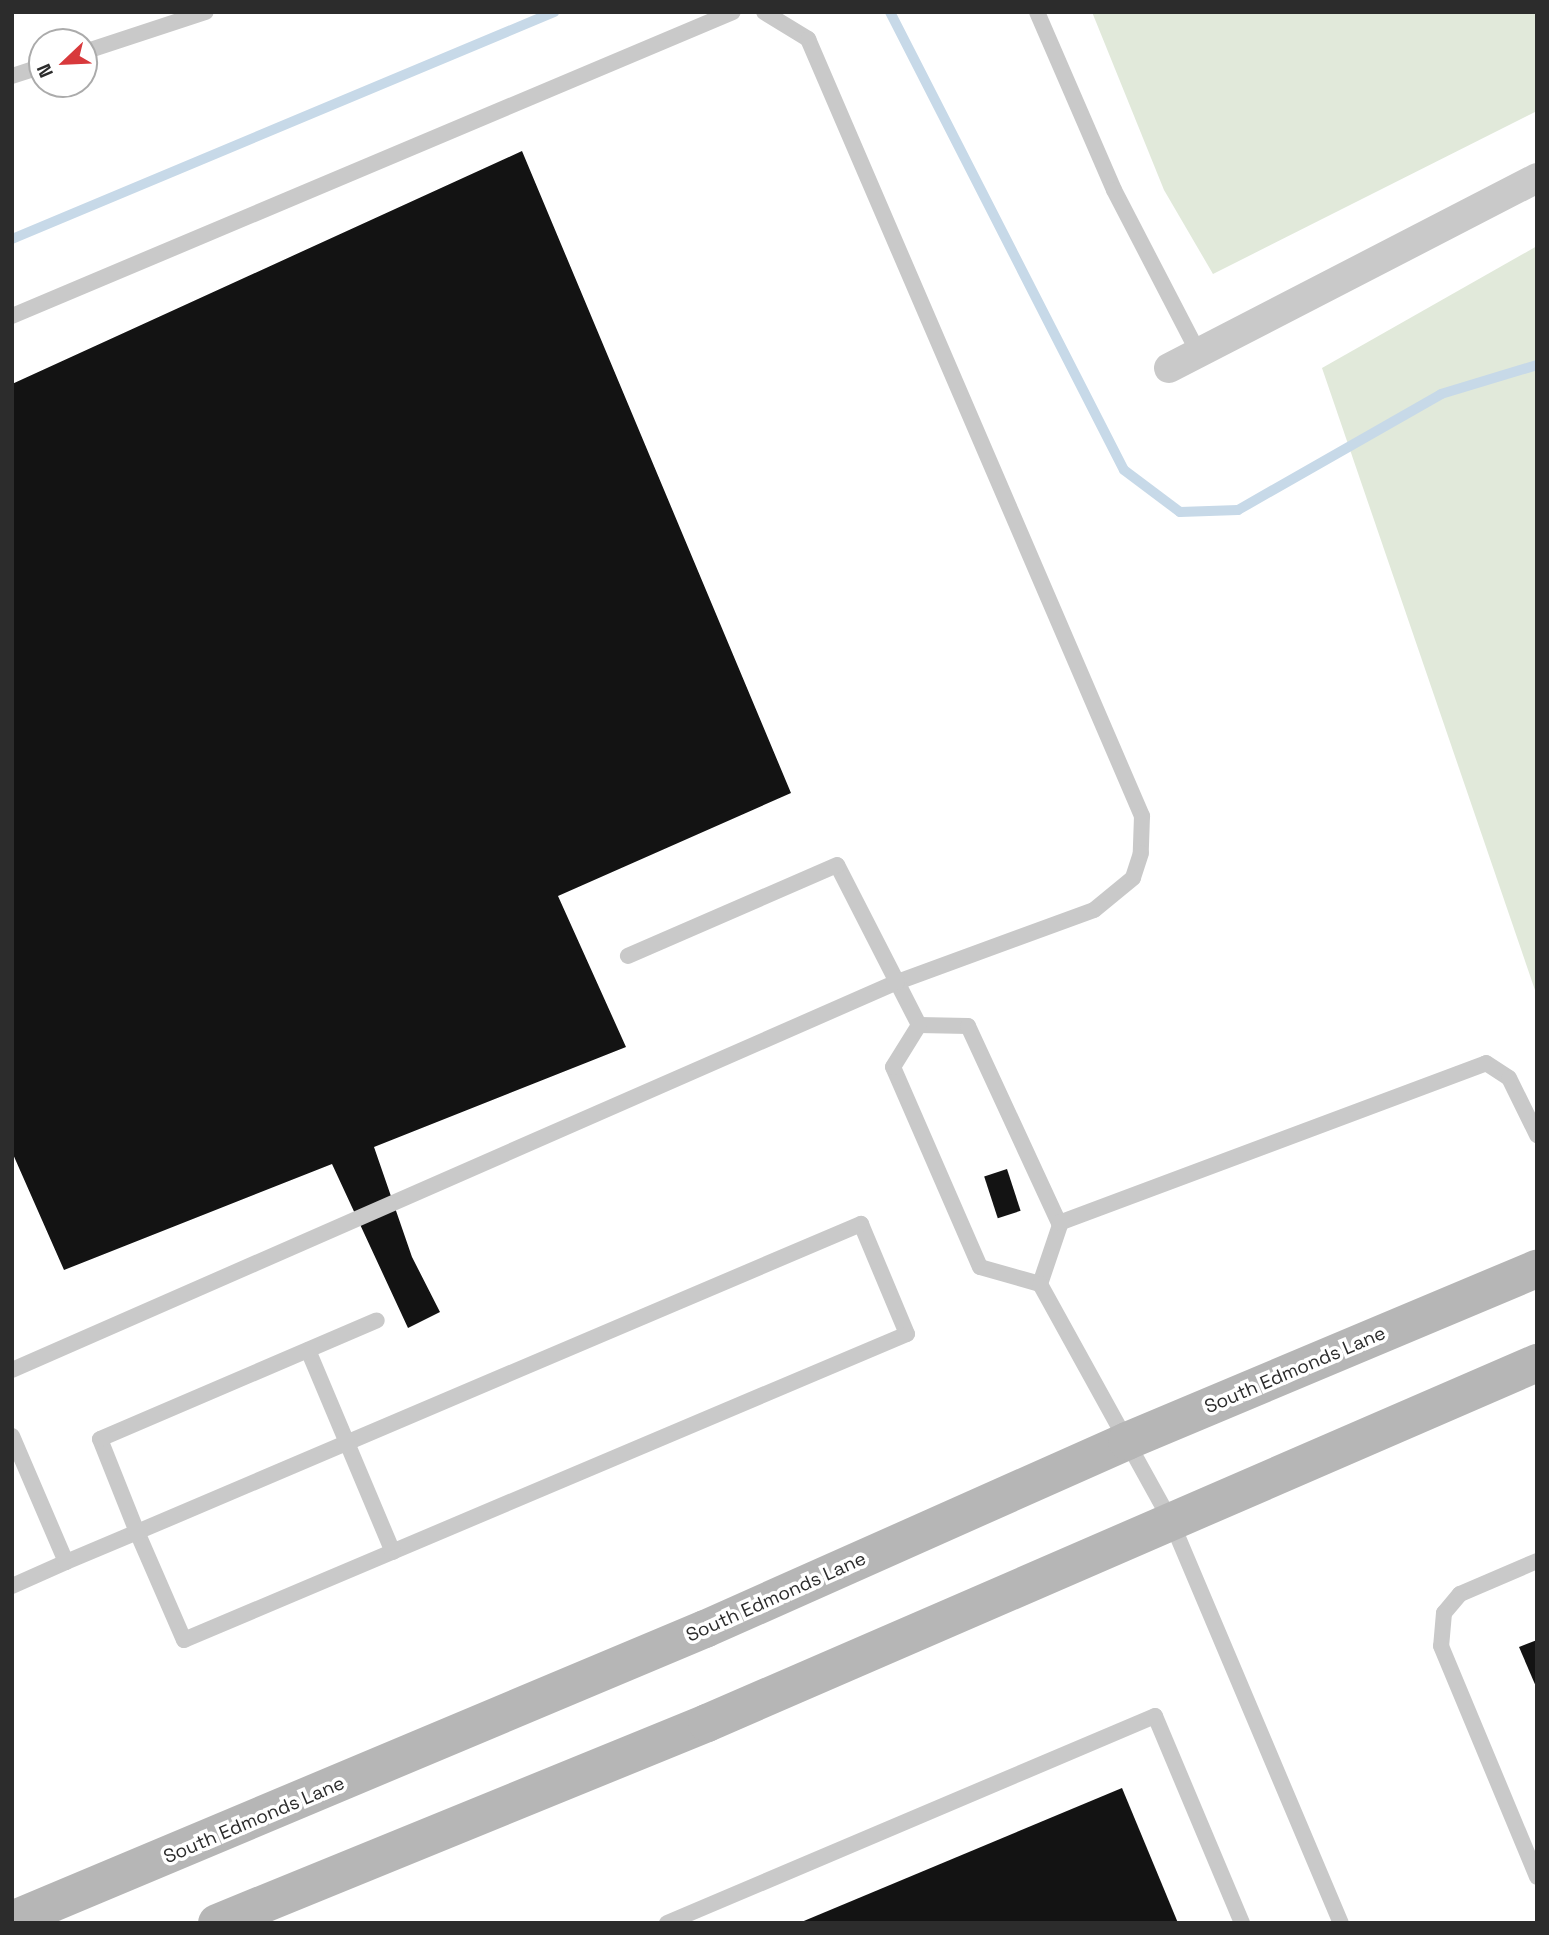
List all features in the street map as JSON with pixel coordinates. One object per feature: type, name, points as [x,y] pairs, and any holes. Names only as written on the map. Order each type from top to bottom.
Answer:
[{"type":"main road","name":"South Edmonds Lane","points":[[12,1920],[705,1629],[1127,1441],[1536,1275]]},
{"type":"main road","points":[[218,1923],[707,1723],[1537,1363]]},
{"type":"street","points":[[1169,368],[1537,178]]},
{"type":"lane","points":[[98,47],[206,12]]},
{"type":"lane","points":[[12,316],[733,12]]},
{"type":"lane","points":[[12,1370],[897,982],[1094,910],[1133,878],[1141,853],[1142,816],[808,39],[764,12]]},
{"type":"lane","points":[[1037,12],[1114,190],[1199,354]]},
{"type":"lane","points":[[628,956],[837,865],[919,1025]]},
{"type":"lane","points":[[919,1025],[968,1026],[1059,1223],[1040,1284]]},
{"type":"lane","points":[[919,1025],[893,1067],[980,1267],[1040,1284],[1127,1441],[1171,1521],[1341,1923]]},
{"type":"lane","points":[[1059,1223],[1486,1063],[1509,1078],[1537,1135]]},
{"type":"lane","points":[[12,1586],[66,1562],[137,1532],[347,1443],[861,1224],[908,1334],[184,1640],[137,1532],[100,1439],[376,1320]]},
{"type":"lane","points":[[308,1350],[393,1552]]},
{"type":"lane","points":[[12,1436],[66,1562]]},
{"type":"lane","points":[[1537,1561],[1460,1594],[1444,1613],[1441,1646],[1537,1877]]},
{"type":"lane","points":[[667,1923],[1156,1716],[1242,1923]]},
{"type":"green space","points":[[1092,12],[1537,12],[1537,111],[1213,274],[1164,190]]},
{"type":"green space","points":[[1537,246],[1537,996],[1322,368]]},
{"type":"building","points":[[522,151],[791,793],[558,896],[626,1047],[374,1147],[412,1257],[440,1312],[408,1328],[332,1164],[64,1270],[12,1152],[12,384]]},
{"type":"building","points":[[1007,1169],[1021,1211],[998,1218],[984,1176]]},
{"type":"building","points":[[1537,1640],[1537,1689],[1519,1647]]},
{"type":"building","points":[[1122,1788],[1178,1923],[799,1923]]},
{"type":"waterway","points":[[12,239],[554,12]]},
{"type":"waterway","points":[[890,12],[1124,470],[1180,512],[1238,510],[1441,394],[1537,365]]}]
